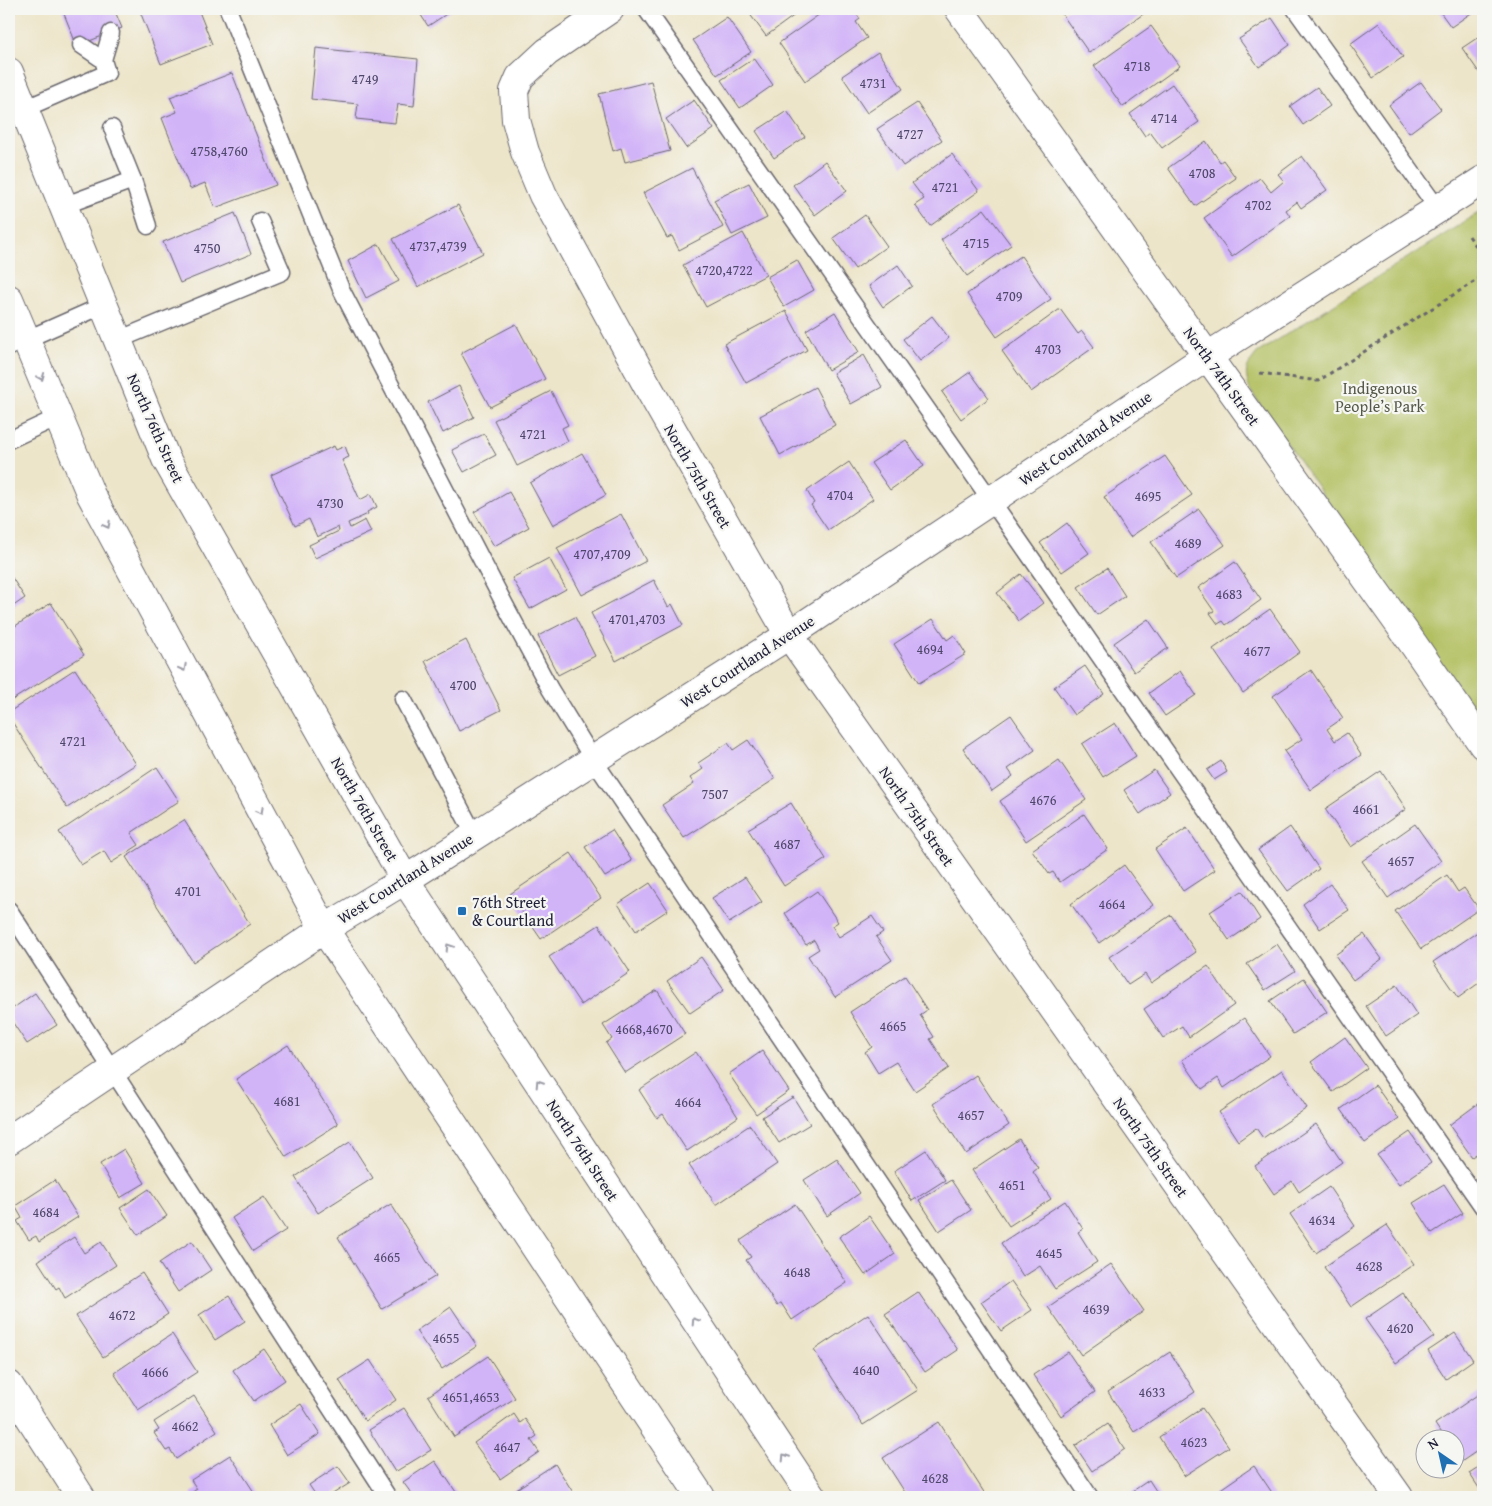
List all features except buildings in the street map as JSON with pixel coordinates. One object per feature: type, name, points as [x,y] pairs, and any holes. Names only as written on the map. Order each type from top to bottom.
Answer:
[{"type":"street","name":"North 75th Street","points":[[610,9],[546,52],[520,77],[514,92],[516,120],[525,152],[543,195],[648,387],[789,635],[1399,1497]]},
{"type":"street","name":"North 74th Street","points":[[959,9],[1414,645],[1483,745]]},
{"type":"street","name":"North 76th Street","points":[[9,72],[166,459],[405,880],[812,1497]]},
{"type":"street","name":"West Courtland Avenue","points":[[9,1140],[324,929],[405,880],[474,834],[789,635],[1208,356],[1483,180]]},
{"type":"street","points":[[9,299],[17,343],[58,417],[91,496],[324,929],[701,1497]]},
{"type":"street","points":[[9,1385],[81,1497]]},
{"type":"lane","points":[[228,9],[342,289],[504,605],[550,689],[593,759],[1090,1497]]},
{"type":"lane","points":[[646,9],[991,500],[1483,1207]]},
{"type":"lane","points":[[1296,9],[1438,209]]},
{"type":"lane","points":[[24,109],[107,73],[103,60],[111,33]]},
{"type":"lane","points":[[81,45],[103,60]]},
{"type":"lane","points":[[112,128],[133,180],[148,226]]},
{"type":"lane","points":[[64,206],[133,180]]},
{"type":"lane","points":[[118,340],[282,272],[260,221]]},
{"type":"lane","points":[[17,343],[104,305]]},
{"type":"lane","points":[[9,440],[58,417]]},
{"type":"lane","points":[[403,699],[474,834]]},
{"type":"lane","points":[[9,910],[388,1497]]},
{"type":"path","points":[[1469,236],[1483,256]]},
{"type":"path","points":[[1259,373],[1318,381],[1483,276]]},
{"type":"green space","name":"Indigenous People’s Park","points":[[1483,210],[1483,724],[1250,390],[1246,374],[1250,363],[1257,353]]},
{"type":"place","name":"76th Street & Courtland","points":[[462,911]]}]
